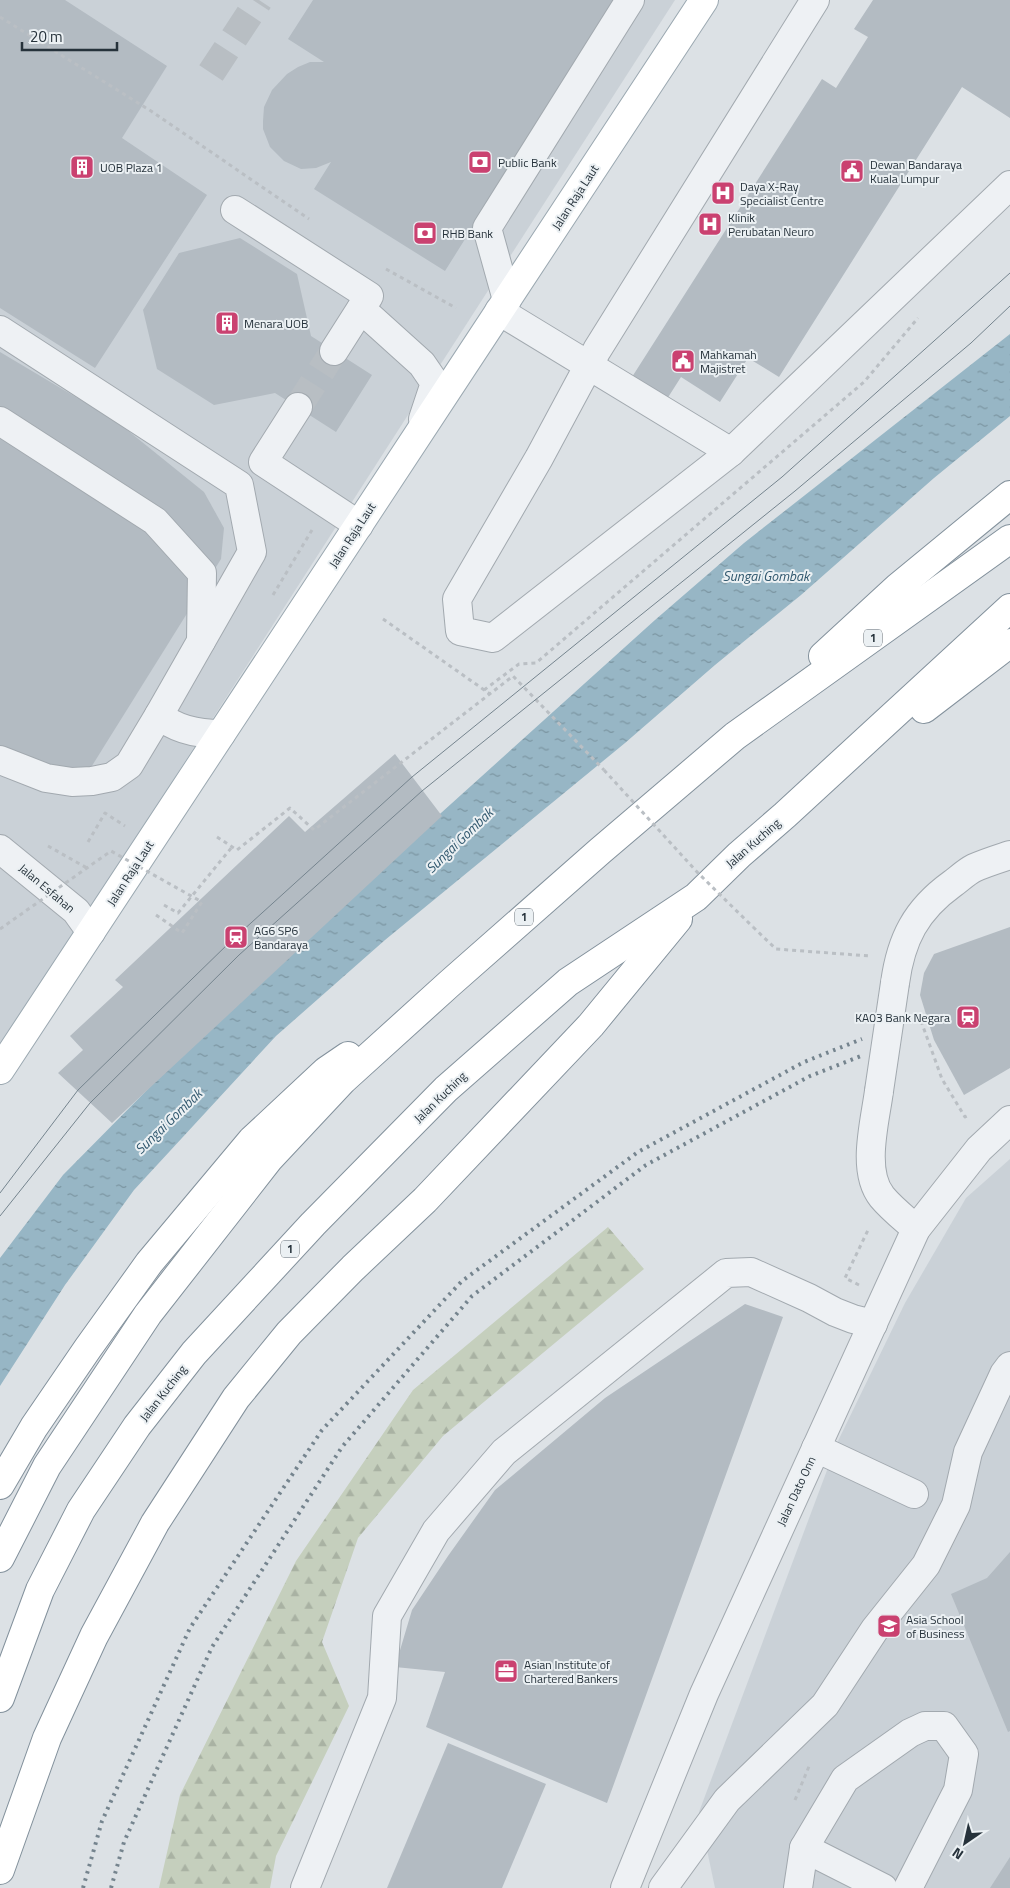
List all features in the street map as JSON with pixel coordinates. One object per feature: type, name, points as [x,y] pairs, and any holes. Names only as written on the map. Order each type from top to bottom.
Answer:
[{"type":"main road","name":"Jalan Raja Laut","points":[[0,1070],[704,0]]},
{"type":"main road","points":[[735,736],[898,587],[1010,495]]},
{"type":"main road","name":"1","points":[[0,1558],[47,1466],[148,1314],[270,1160],[344,1080],[593,857],[735,736],[1010,539]]},
{"type":"main road","name":"Jalan Kuching","points":[[0,1698],[40,1590],[81,1510],[137,1426],[194,1353],[313,1224],[446,1089],[568,982],[696,897],[739,855],[786,815],[1010,608]]},
{"type":"main road","points":[[786,815],[1010,642]]},
{"type":"main road","points":[[0,1870],[47,1738],[94,1636],[155,1523],[236,1398],[289,1333],[353,1268],[425,1200],[591,1025],[696,897]]},
{"type":"main road","points":[[0,1485],[34,1427],[148,1263],[252,1140],[326,1071],[449,984]]},
{"type":"street","points":[[630,0],[487,228],[499,266],[503,306],[588,366],[731,452]]},
{"type":"street","points":[[815,0],[588,366],[538,458],[457,599],[460,631],[493,638],[731,452],[1010,185]]},
{"type":"street","points":[[235,210],[369,296],[334,351]]},
{"type":"street","points":[[361,309],[422,364],[435,383],[420,430]]},
{"type":"street","points":[[0,330],[239,485],[252,552],[129,765],[112,778],[72,782],[46,778],[0,760]]},
{"type":"street","points":[[298,408],[263,462],[359,524]]},
{"type":"street","points":[[0,421],[155,521],[202,573],[201,643]]},
{"type":"street","points":[[159,715],[176,726],[210,734],[221,734]]},
{"type":"street","name":"Jalan Esfahan","points":[[0,849],[76,911],[91,932]]},
{"type":"street","points":[[916,1229],[881,1196],[872,1175],[871,1152],[898,960],[913,922],[940,893],[972,869],[1010,855]]},
{"type":"street","name":"Jalan Dato Onn","points":[[625,1888],[704,1694],[916,1229],[979,1149],[1010,1120]]},
{"type":"street","points":[[305,1888],[382,1698],[387,1616],[436,1531],[504,1452],[726,1273],[751,1272],[835,1312],[873,1324]]},
{"type":"street","points":[[663,1888],[727,1800],[824,1705],[874,1629],[926,1565],[956,1505],[968,1452],[1004,1374],[1010,1366]]},
{"type":"street","points":[[816,1448],[914,1494]]},
{"type":"street","points":[[798,1888],[804,1848],[845,1779],[910,1733],[925,1726],[944,1726],[964,1754],[958,1790],[908,1888]]},
{"type":"street","points":[[804,1848],[883,1888]]},
{"type":"path","points":[[0,17],[151,111],[310,220]]},
{"type":"path","points":[[382,267],[456,308]]},
{"type":"path","points":[[383,619],[490,694]]},
{"type":"path","points":[[216,837],[237,850],[290,808],[314,830],[513,676],[604,770],[698,873],[776,949],[876,957]]},
{"type":"path","points":[[484,690],[495,680]]},
{"type":"path","points":[[88,842],[105,813],[127,827],[122,835]]},
{"type":"path","points":[[164,905],[178,912],[232,847]]},
{"type":"path","points":[[0,929],[111,850],[202,902],[182,932],[156,915]]},
{"type":"path","points":[[920,1016],[942,1079],[966,1117],[973,1112]]},
{"type":"path","points":[[860,1285],[845,1278],[873,1220]]},
{"type":"shaded area","points":[[0,0],[675,0],[0,1046]]},
{"type":"shaded area","name":"Asia School of Business","points":[[1010,1159],[1010,1888],[715,1888],[699,1812],[838,1441],[905,1303],[966,1198]]},
{"type":"green space","points":[[608,1227],[644,1269],[443,1436],[358,1538],[322,1642],[349,1706],[276,1856],[270,1888],[159,1888],[180,1795],[296,1561],[413,1390]]},
{"type":"water","name":"Sungai Gombak","points":[[1010,334],[1010,416],[934,478],[801,595],[715,665],[625,743],[385,940],[276,1036],[134,1190],[65,1285],[0,1386],[0,1258],[63,1175],[225,1011],[329,914],[655,620],[744,543]]},
{"type":"building","name":"UOB Plaza 1","points":[[0,0],[65,0],[167,66],[122,138],[207,195],[95,368],[0,308]]},
{"type":"building","points":[[313,0],[615,0],[445,271],[314,189],[331,162],[316,168],[301,169],[284,161],[270,147],[263,129],[263,121],[264,107],[272,90],[287,74],[298,67],[310,62],[324,62],[288,39]]},
{"type":"building","points":[[873,0],[1010,0],[1010,118],[962,87],[779,377],[748,358],[720,402],[681,377],[660,410],[625,388],[822,79],[836,88],[868,37],[854,29]]},
{"type":"building","name":"Menara UOB","points":[[240,238],[297,274],[311,336],[372,375],[336,432],[275,393],[214,405],[157,369],[143,310],[179,253]]},
{"type":"building","points":[[0,352],[116,421],[204,492],[224,528],[221,559],[90,769],[70,772],[0,750]]},
{"type":"building","name":"AG6 SP6 Bandaraya","points":[[395,754],[442,816],[112,1123],[58,1073],[83,1050],[70,1036],[123,987],[115,980],[289,816],[305,832]]},
{"type":"building","name":"KA03 Bank Negara","points":[[1010,927],[1010,1068],[964,1095],[934,1040],[920,995],[924,973],[934,954]]},
{"type":"building","points":[[745,1304],[783,1317],[607,1803],[426,1727],[445,1672],[395,1667],[412,1610],[495,1490],[605,1398]]},
{"type":"building","points":[[1010,1552],[1010,1731],[1008,1732],[951,1594],[987,1578]]},
{"type":"building","points":[[448,1743],[546,1784],[502,1888],[387,1888]]},
{"type":"building","points":[[1010,1857],[1010,1888],[990,1888]]},
{"type":"tunnel","points":[[211,73],[259,0]]},
{"type":"tunnel","points":[[298,407],[334,351]]},
{"type":"tram line","points":[[0,1193],[78,1090],[230,942],[412,777],[782,477],[1010,273]]},
{"type":"tram line","points":[[0,1216],[90,1103],[239,955],[422,791],[795,491],[971,343],[1010,306]]},
{"type":"railway","points":[[83,1888],[102,1821],[190,1628],[322,1430],[462,1281],[638,1152],[804,1062],[862,1039]]},
{"type":"railway","points":[[111,1888],[124,1842],[212,1647],[342,1447],[472,1296],[646,1165],[810,1076],[861,1056]]},
{"type":"place","name":"Public Bank","points":[[480,162]]},
{"type":"place","name":"UOB Plaza 1","points":[[82,167]]},
{"type":"place","name":"Dewan Bandaraya Kuala Lumpur","points":[[852,171]]},
{"type":"place","name":"Daya X-Ray Specialist Centre","points":[[723,193]]},
{"type":"place","name":"Klinik Perubatan Neuro","points":[[710,224]]},
{"type":"place","name":"RHB Bank","points":[[425,233]]},
{"type":"place","name":"Menara UOB","points":[[227,323]]},
{"type":"place","name":"Mahkamah Majistret","points":[[683,361]]},
{"type":"place","name":"AG6 SP6 Bandaraya","points":[[236,937]]},
{"type":"place","name":"KA03 Bank Negara","points":[[968,1017]]},
{"type":"place","name":"Asia School of Business","points":[[889,1626]]},
{"type":"place","name":"Asian Institute of Chartered Bankers","points":[[506,1671]]}]
